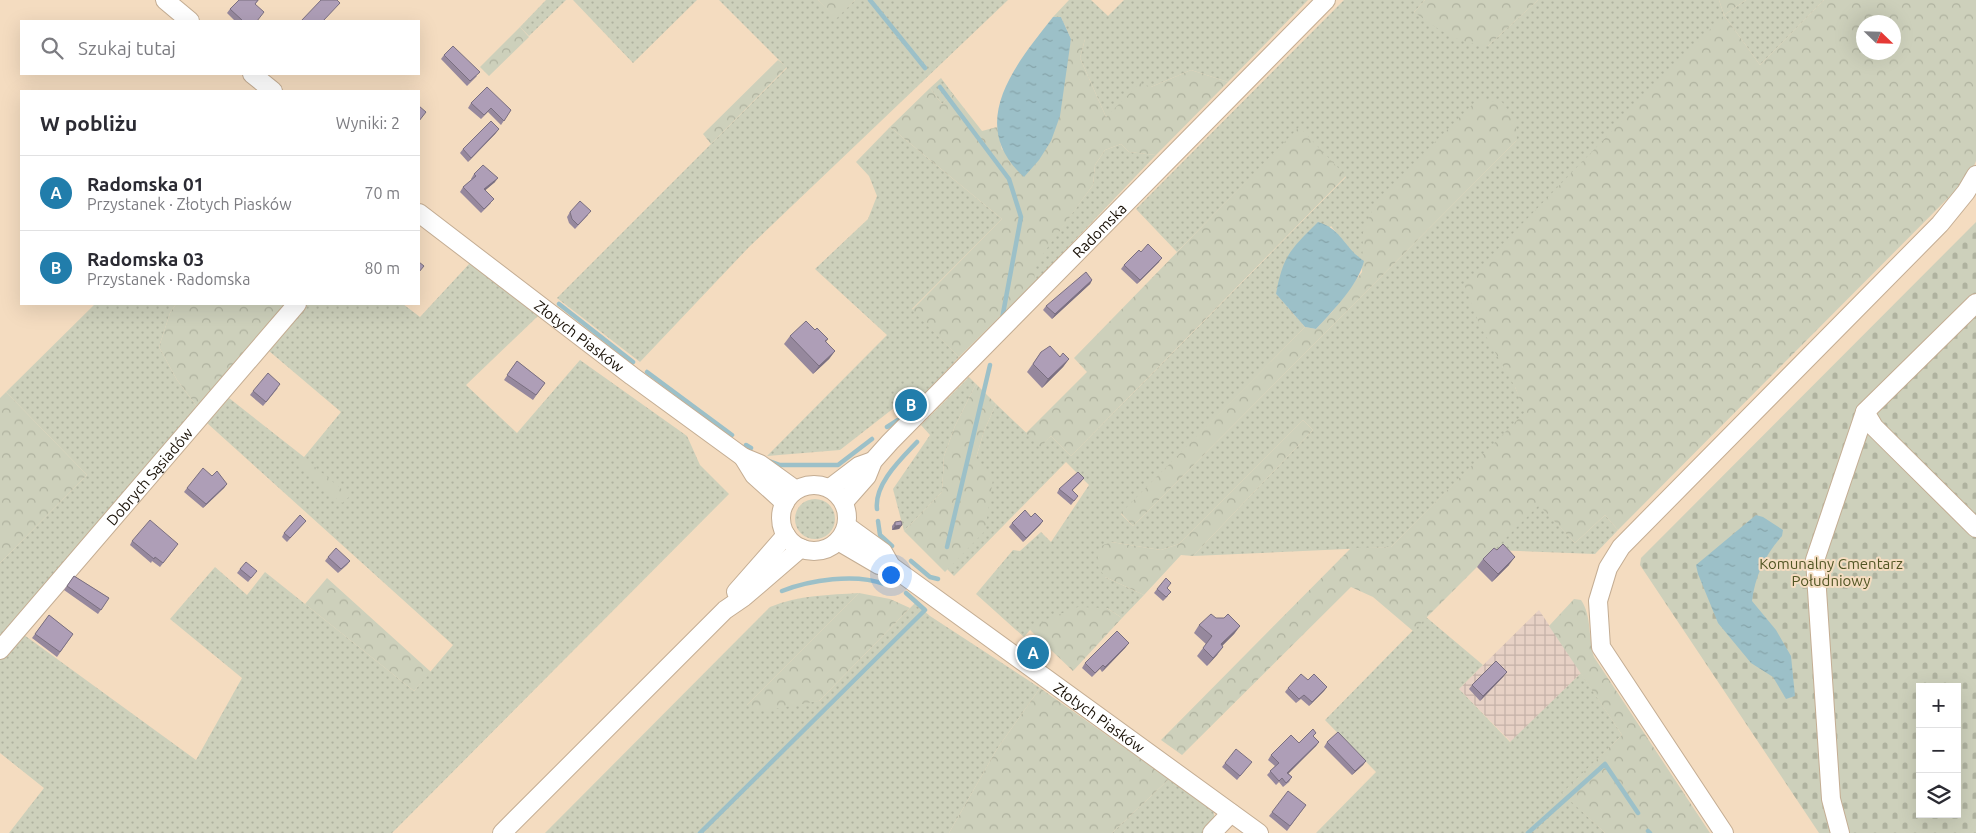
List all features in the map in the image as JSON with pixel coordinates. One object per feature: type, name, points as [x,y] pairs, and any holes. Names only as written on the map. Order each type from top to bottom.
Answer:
[{"type":"street","points":[[165,0],[189,20]]},
{"type":"street","name":"Radomska","points":[[844,502],[867,476],[873,461],[1326,0]]},
{"type":"street","points":[[253,75],[272,90]]},
{"type":"street","points":[[1724,833],[1601,647],[1598,601],[1608,568],[1621,547],[1940,224],[1966,192],[1976,174]]},
{"type":"street","name":"Złotych Piasków","points":[[420,214],[632,376],[743,457],[760,464],[790,497]]},
{"type":"street","points":[[1840,833],[1831,799],[1815,560],[1865,412],[1976,302]]},
{"type":"street","name":"Dobrych Sąsiadów","points":[[0,650],[296,305]]},
{"type":"street","points":[[1865,412],[1874,427],[1976,528]]},
{"type":"street","name":"Radomska","points":[[830,488],[859,466],[873,461]]},
{"type":"street","points":[[813,484],[830,488],[844,502],[847,509],[842,534],[823,550],[814,551],[801,548],[786,535],[781,519],[790,497],[813,484]]},
{"type":"street","name":"Złotych Piasków","points":[[842,534],[883,552],[891,566],[1260,833]]},
{"type":"street","points":[[725,610],[736,591],[786,535]]},
{"type":"street","points":[[502,833],[725,610],[744,597],[801,548]]},
{"type":"street","points":[[1212,833],[1231,813]]},
{"type":"shaded area","points":[[1539,610],[1581,673],[1511,742],[1459,689]]},
{"type":"green space","points":[[546,0],[566,0],[529,36],[520,27]]},
{"type":"green space","points":[[573,0],[697,0],[633,63]]},
{"type":"green space","points":[[719,0],[818,0],[836,18],[855,0],[1008,0],[749,247],[640,362],[557,298],[787,68]]},
{"type":"green space","points":[[818,0],[855,0],[836,19]]},
{"type":"green space","points":[[1069,0],[1091,0],[1108,16],[1124,0],[1308,0],[1228,82],[1191,70],[1151,87],[1106,117],[1080,58],[1085,39],[1071,39],[1061,17],[1053,17]]},
{"type":"green space","points":[[1344,0],[1425,0],[1414,12],[1488,46],[1538,0],[1719,0],[1724,15],[1515,387],[1526,412],[1391,547],[1193,556],[1313,430],[1303,420],[1179,544],[1161,550],[1111,542],[1105,577],[1144,595],[1122,618],[1107,608],[1030,630],[1024,637],[976,594],[1013,550],[1020,551],[1041,532],[1051,542],[1089,485],[1066,462],[954,576],[947,569],[985,530],[976,458],[984,431],[996,404],[1040,446],[1051,436],[1071,456],[1346,177],[1299,128],[1177,252],[1136,209]],"holes":[[[1517,140],[1133,526],[1121,514],[1305,327],[1276,294],[1331,226],[1353,254],[1364,261],[1363,233]]]},
{"type":"green space","points":[[1425,0],[1538,0],[1488,46],[1466,42],[1448,35],[1414,12]]},
{"type":"green space","points":[[1719,0],[1746,0],[1724,15]]},
{"type":"green space","points":[[1746,0],[1824,0],[1760,65],[1724,15]]},
{"type":"green space","points":[[1824,0],[1976,0],[1976,161],[1970,176],[1618,530],[1605,515],[1575,543],[1539,505],[1413,631],[1373,597],[1351,587],[1182,755],[1161,740],[1351,548],[1391,547],[1525,412],[1515,387],[1480,326],[1464,284],[1724,15],[1760,65]]},
{"type":"green space","points":[[520,27],[529,37],[489,76],[480,67]]},
{"type":"green space","points":[[1071,39],[1085,39],[1080,58],[1106,117],[1140,83],[1151,87],[1191,70],[1228,82],[1156,155],[1129,152],[1121,144],[1105,150],[1095,165],[1093,185],[1035,265],[1034,283],[959,357],[912,310],[1002,219],[890,127],[930,88],[942,104],[953,94],[982,131],[997,127],[1002,150],[1067,59]]},
{"type":"green space","points":[[778,60],[787,67],[711,144],[703,134]]},
{"type":"green space","points":[[941,78],[953,94],[942,104],[930,88]]},
{"type":"green space","points":[[1477,100],[1502,102],[1515,120],[1517,140],[1133,526],[1121,513],[1305,327],[1316,329],[1332,312],[1362,272],[1363,233],[1376,201]]},
{"type":"green space","points":[[890,127],[1002,219],[912,309],[959,357],[908,412],[899,404],[840,450],[767,456],[887,335],[815,269],[868,219],[877,196],[869,176],[856,162]]},
{"type":"green space","points":[[1299,127],[1346,176],[1071,456],[1051,436],[1040,447],[1026,433],[1087,372],[1074,358]]},
{"type":"green space","points":[[1121,144],[1129,152],[1156,155],[1034,283],[1034,265],[1093,185],[1095,165],[1105,150]]},
{"type":"green space","name":"Komunalny Cmentarz Południowy","points":[[1976,222],[1976,833],[1819,833],[1640,565],[1641,558]]},
{"type":"green space","points":[[470,263],[538,316],[466,385],[517,433],[580,360],[687,436],[700,465],[729,494],[392,833],[9,833],[44,788],[0,753],[0,655],[20,632],[196,760],[242,678],[170,619],[215,567],[247,595],[265,572],[414,691],[453,645],[207,423],[229,398],[304,457],[341,412],[269,351],[306,305],[404,305],[420,317]]},
{"type":"green space","points":[[94,305],[175,305],[170,313],[159,347],[177,380],[198,408],[0,640],[0,563],[87,475],[6,392]]},
{"type":"green space","points":[[175,305],[289,305],[198,408],[177,380],[159,347],[170,313]]},
{"type":"green space","points":[[969,377],[976,384],[955,426],[944,456],[942,492],[904,531],[893,489],[930,435],[921,425]]},
{"type":"green space","points":[[976,384],[996,404],[984,431],[976,458],[993,479],[985,531],[945,572],[904,531],[942,492],[944,456],[955,426]]},
{"type":"green space","points":[[6,392],[87,475],[0,563],[0,398]]},
{"type":"green space","points":[[1303,420],[1313,430],[1193,556],[1181,555],[1144,595],[1105,577],[1095,562],[1101,546],[1111,542],[1161,550],[1179,544]]},
{"type":"green space","points":[[304,458],[350,496],[342,503],[297,465]]},
{"type":"green space","points":[[819,499],[826,502],[832,508],[835,519],[834,527],[826,536],[819,539],[811,539],[804,536],[796,527],[795,515],[798,508],[807,500]]},
{"type":"green space","points":[[1539,504],[1575,543],[1605,515],[1618,530],[1595,554],[1492,550]]},
{"type":"green space","points":[[327,578],[431,672],[414,691],[305,604]]},
{"type":"green space","points":[[859,593],[747,705],[819,701],[915,603],[930,616],[1040,688],[997,749],[949,833],[545,833],[770,607],[803,598]]},
{"type":"green space","points":[[859,593],[890,599],[910,608],[819,701],[756,712],[747,705]]},
{"type":"green space","points":[[1574,599],[1581,600],[1587,613],[1594,657],[1710,833],[1605,833],[1562,793],[1622,735],[1549,626]]},
{"type":"green space","points":[[1078,607],[1107,608],[1122,618],[1073,671],[1030,630],[1047,619]]},
{"type":"green space","points":[[1426,617],[1483,665],[1459,689],[1510,742],[1581,673],[1622,735],[1563,793],[1605,833],[1316,833],[1376,772],[1325,720]]},
{"type":"green space","points":[[1040,688],[1169,779],[1112,833],[949,833],[997,749]]},
{"type":"green space","points":[[1169,779],[1213,809],[1215,820],[1202,833],[1112,833]]},
{"type":"water","points":[[1053,17],[1061,17],[1071,39],[1060,116],[1051,141],[1039,160],[1024,177],[1007,157],[998,136],[997,115],[1002,95],[1012,74]]},
{"type":"water","points":[[1318,222],[1326,225],[1338,234],[1357,256],[1364,261],[1357,279],[1351,288],[1316,329],[1305,327],[1276,294],[1285,261],[1295,246]]},
{"type":"water","points":[[1756,515],[1763,517],[1783,530],[1782,536],[1762,566],[1752,601],[1776,630],[1791,656],[1795,696],[1786,699],[1773,677],[1751,663],[1718,623],[1696,565]]},
{"type":"building","points":[[239,0],[258,0],[255,4],[264,12],[258,20],[242,20],[230,9]]},
{"type":"building","points":[[321,0],[337,0],[340,3],[324,20],[302,20]]},
{"type":"building","points":[[453,46],[480,72],[470,81],[444,55]]},
{"type":"building","points":[[487,87],[511,110],[504,121],[491,108],[484,115],[471,103]]},
{"type":"building","points":[[420,107],[426,112],[420,120]]},
{"type":"building","points":[[491,121],[499,129],[471,158],[463,149]]},
{"type":"building","points":[[483,165],[498,178],[484,189],[494,199],[484,209],[463,187],[476,176],[474,174]]},
{"type":"building","points":[[580,201],[591,211],[578,225],[572,219],[570,212]]},
{"type":"building","points":[[1148,244],[1162,258],[1140,280],[1124,265]]},
{"type":"building","points":[[420,263],[424,266],[420,271]]},
{"type":"building","points":[[1086,272],[1092,280],[1055,314],[1046,306]]},
{"type":"building","points":[[806,321],[815,330],[817,328],[828,339],[825,341],[835,351],[819,366],[790,336]]},
{"type":"building","points":[[1050,346],[1060,357],[1063,353],[1069,359],[1048,379],[1033,364],[1041,352]]},
{"type":"building","points":[[517,361],[545,383],[536,395],[507,375]]},
{"type":"building","points":[[268,373],[280,384],[266,402],[253,391]]},
{"type":"building","points":[[203,468],[212,476],[217,471],[227,484],[206,504],[187,488]]},
{"type":"building","points":[[1078,472],[1084,478],[1072,490],[1078,496],[1074,501],[1059,489]]},
{"type":"building","points":[[1025,510],[1031,517],[1035,513],[1043,521],[1026,538],[1012,523]]},
{"type":"building","points":[[300,515],[306,521],[290,538],[284,533]]},
{"type":"building","points":[[150,520],[178,544],[163,563],[155,557],[154,559],[132,541]]},
{"type":"building","points":[[901,521],[902,525],[895,526],[895,522]]},
{"type":"building","points":[[1503,544],[1515,557],[1498,574],[1483,559],[1494,548],[1497,550]]},
{"type":"building","points":[[336,548],[350,561],[341,569],[328,557]]},
{"type":"building","points":[[246,562],[257,571],[251,578],[240,569]]},
{"type":"building","points":[[74,576],[109,598],[101,610],[67,586]]},
{"type":"building","points":[[1166,578],[1171,583],[1167,588],[1171,592],[1166,597],[1157,589]]},
{"type":"building","points":[[1211,614],[1216,618],[1224,618],[1228,614],[1240,626],[1221,644],[1223,647],[1213,658],[1203,648],[1212,636],[1199,625]]},
{"type":"building","points":[[49,615],[73,634],[60,652],[35,634]]},
{"type":"building","points":[[1117,631],[1129,643],[1105,667],[1103,665],[1095,673],[1085,663]]},
{"type":"building","points":[[1496,661],[1507,672],[1483,696],[1472,685]]},
{"type":"building","points":[[1301,674],[1308,680],[1314,674],[1327,687],[1312,702],[1304,695],[1299,699],[1288,688]]},
{"type":"building","points":[[1313,729],[1316,733],[1313,736],[1319,742],[1287,773],[1292,777],[1286,783],[1282,778],[1279,781],[1270,771],[1279,763],[1271,755],[1291,735],[1299,743]]},
{"type":"building","points":[[1338,732],[1366,761],[1355,771],[1327,742]]},
{"type":"building","points":[[1236,749],[1252,762],[1240,776],[1225,763]]},
{"type":"building","points":[[1288,791],[1306,805],[1290,826],[1272,812]]},
{"type":"waterway","points":[[870,0],[925,68]]},
{"type":"waterway","points":[[940,87],[1009,179],[1021,217],[1002,319]]},
{"type":"waterway","points":[[559,304],[633,362]]},
{"type":"waterway","points":[[947,547],[990,365]]},
{"type":"waterway","points":[[647,372],[732,435]]},
{"type":"waterway","points":[[887,427],[898,420]]},
{"type":"waterway","points":[[769,461],[780,465],[838,465],[872,439]]},
{"type":"waterway","points":[[877,509],[877,500],[884,481],[917,442]]},
{"type":"waterway","points":[[746,445],[751,448]]},
{"type":"waterway","points":[[878,521],[880,535],[892,546]]},
{"type":"waterway","points":[[911,561],[930,577],[938,579]]},
{"type":"waterway","points":[[782,591],[819,581],[846,578],[884,584]]},
{"type":"waterway","points":[[700,833],[925,610],[906,593]]},
{"type":"waterway","points":[[1528,833],[1605,764],[1638,813]]},
{"type":"place","name":"Radomska 03","points":[[911,405]]},
{"type":"place","name":"Radomska 01","points":[[1033,653]]}]
